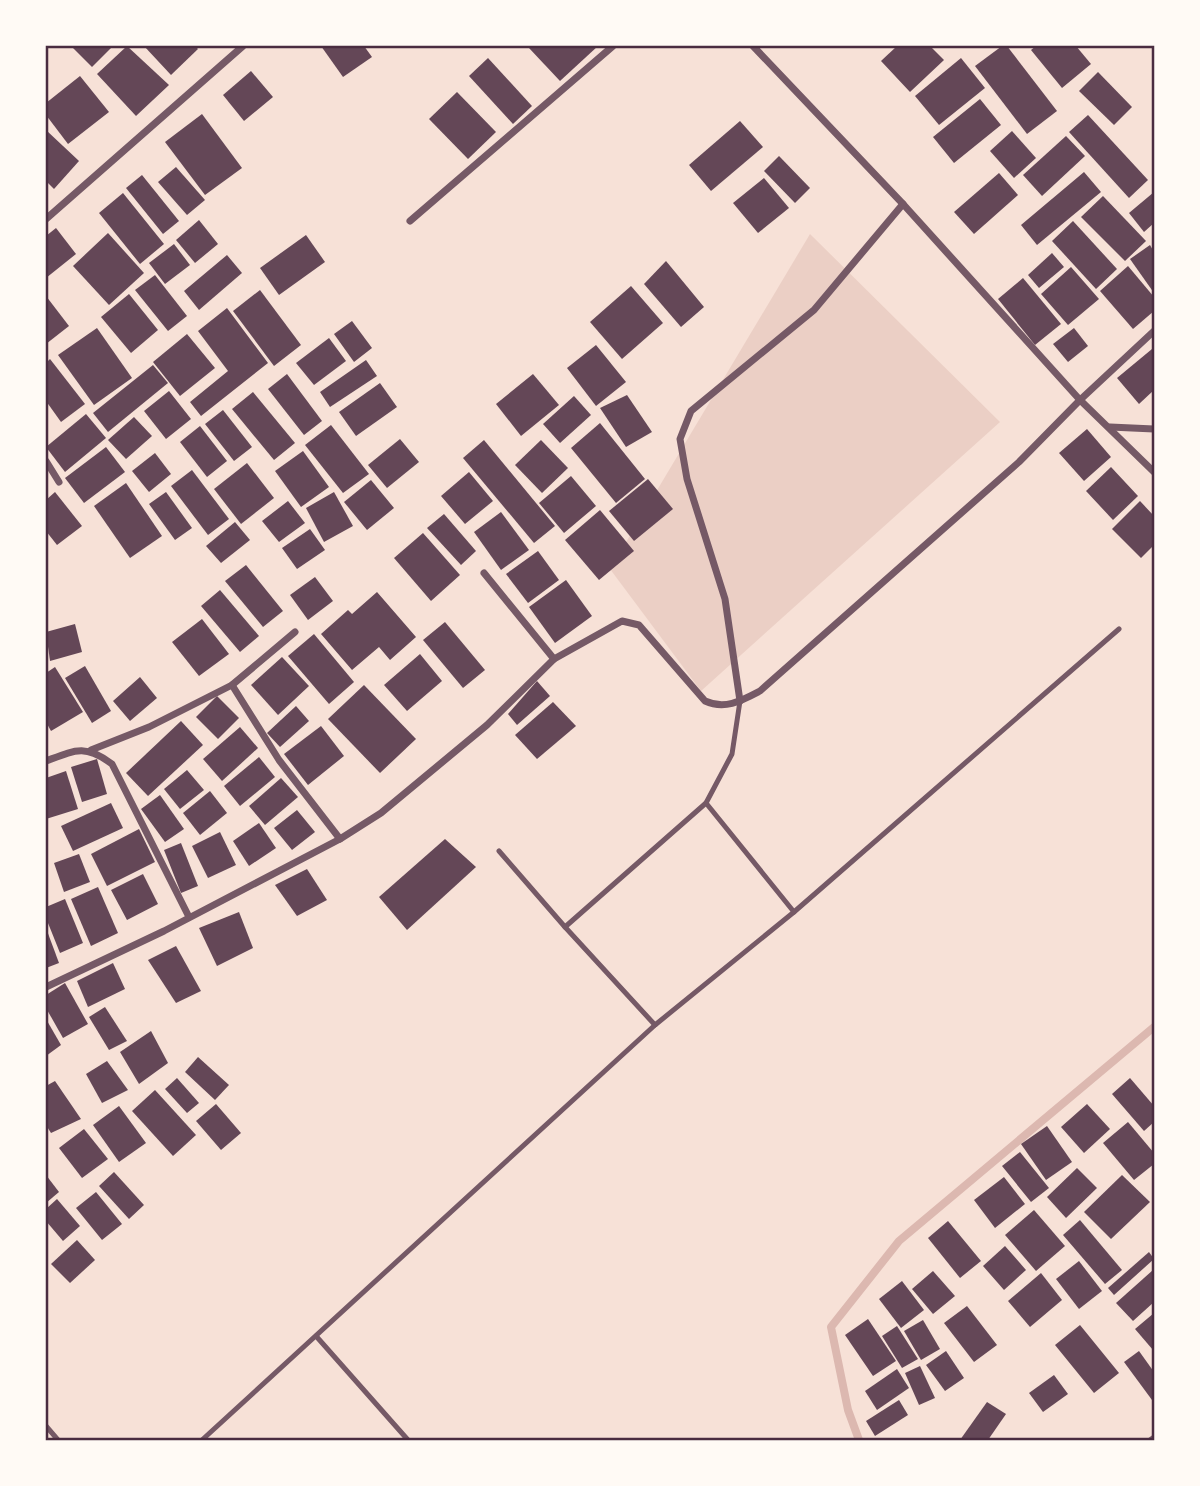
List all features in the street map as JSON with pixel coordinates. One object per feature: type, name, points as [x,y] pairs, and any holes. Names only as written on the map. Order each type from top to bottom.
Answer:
[{"type":"street","points":[[46,219],[243,46]]},
{"type":"street","points":[[410,221],[613,46]]},
{"type":"street","points":[[753,46],[903,204],[1080,400],[1154,472]]},
{"type":"street","points":[[740,701],[725,599],[687,479],[680,439],[691,411],[814,310],[903,204]]},
{"type":"street","points":[[46,987],[190,917],[340,839],[381,813],[487,725],[554,659],[622,621],[639,625],[705,701],[717,706],[740,701],[779,677],[1019,462],[1154,331]]},
{"type":"street","points":[[1109,427],[1154,429]]},
{"type":"street","points":[[46,461],[59,482]]},
{"type":"street","points":[[484,573],[554,659]]},
{"type":"street","points":[[46,761],[81,750],[91,750],[149,727],[232,685],[295,632]]},
{"type":"street","points":[[232,685],[279,760],[340,839]]},
{"type":"street","points":[[91,750],[112,764],[190,917]]},
{"type":"lane","points":[[202,1440],[655,1025],[794,912],[1119,629]]},
{"type":"lane","points":[[565,927],[706,803],[732,754],[740,701]]},
{"type":"lane","points":[[706,803],[794,912]]},
{"type":"lane","points":[[499,850],[655,1025]]},
{"type":"lane","points":[[316,1336],[408,1440]]},
{"type":"lane","points":[[46,1426],[58,1440]]},
{"type":"lane","points":[[1150,1440],[1154,1437]]},
{"type":"shaded area","points":[[810,234],[1000,422],[701,691],[610,569]]},
{"type":"building","points":[[113,46],[92,67],[73,48]]},
{"type":"building","points":[[127,46],[169,85],[136,116],[97,74]]},
{"type":"building","points":[[144,46],[195,46],[198,49],[171,75]]},
{"type":"building","points":[[321,46],[364,46],[372,57],[343,77]]},
{"type":"building","points":[[598,46],[560,81],[529,48]]},
{"type":"building","points":[[897,46],[930,46],[944,60],[910,92],[881,61]]},
{"type":"building","points":[[1002,46],[1007,46],[1057,111],[1027,134],[975,66]]},
{"type":"building","points":[[1036,46],[1076,46],[1091,64],[1062,88],[1031,50]]},
{"type":"building","points":[[488,58],[532,106],[513,124],[469,76]]},
{"type":"building","points":[[961,58],[985,88],[939,125],[915,96]]},
{"type":"building","points":[[251,71],[273,97],[244,121],[223,95]]},
{"type":"building","points":[[1098,72],[1132,107],[1114,125],[1079,91]]},
{"type":"building","points":[[80,76],[109,112],[68,144],[46,115],[46,103]]},
{"type":"building","points":[[457,92],[496,132],[468,159],[429,119]]},
{"type":"building","points":[[980,99],[1001,125],[954,163],[933,137]]},
{"type":"building","points":[[202,114],[242,168],[205,195],[165,142]]},
{"type":"building","points":[[1088,115],[1148,180],[1129,198],[1069,132]]},
{"type":"building","points":[[740,121],[763,147],[711,191],[689,165]]},
{"type":"building","points":[[46,130],[79,161],[54,189],[46,181]]},
{"type":"building","points":[[1012,131],[1036,158],[1014,178],[990,151]]},
{"type":"building","points":[[1066,136],[1085,156],[1042,196],[1023,175]]},
{"type":"building","points":[[779,156],[810,188],[795,203],[764,171]]},
{"type":"building","points":[[176,167],[205,200],[187,215],[158,182]]},
{"type":"building","points":[[1084,172],[1101,192],[1037,245],[1021,225]]},
{"type":"building","points":[[999,173],[1018,195],[974,234],[954,212]]},
{"type":"building","points":[[142,175],[179,221],[163,234],[126,188]]},
{"type":"building","points":[[764,178],[789,208],[758,233],[733,203]]},
{"type":"building","points":[[1154,192],[1154,223],[1144,232],[1129,213]]},
{"type":"building","points":[[123,193],[164,244],[140,264],[99,213]]},
{"type":"building","points":[[1103,196],[1146,241],[1125,261],[1081,217]]},
{"type":"building","points":[[199,220],[218,244],[195,263],[176,240]]},
{"type":"building","points":[[1073,221],[1117,269],[1096,289],[1052,241]]},
{"type":"building","points":[[56,228],[76,254],[46,278],[46,236]]},
{"type":"building","points":[[108,233],[144,273],[109,305],[73,266]]},
{"type":"building","points":[[306,235],[325,262],[279,295],[260,268]]},
{"type":"building","points":[[174,244],[190,265],[165,284],[149,263]]},
{"type":"building","points":[[1150,245],[1154,252],[1154,293],[1130,259]]},
{"type":"building","points":[[1052,253],[1064,267],[1039,288],[1028,275]]},
{"type":"building","points":[[227,255],[242,273],[199,310],[184,291]]},
{"type":"building","points":[[666,261],[704,307],[681,327],[644,284]]},
{"type":"building","points":[[1128,266],[1154,297],[1154,311],[1133,329],[1100,291]]},
{"type":"building","points":[[1071,267],[1099,299],[1068,325],[1041,294]]},
{"type":"building","points":[[155,275],[187,316],[168,331],[135,290]]},
{"type":"building","points":[[1023,278],[1061,324],[1035,345],[998,299]]},
{"type":"building","points":[[631,286],[663,323],[622,359],[590,322]]},
{"type":"building","points":[[260,290],[301,345],[274,366],[233,311]]},
{"type":"building","points":[[129,294],[158,330],[131,353],[101,317]]},
{"type":"building","points":[[46,296],[69,326],[46,344]]},
{"type":"building","points":[[227,308],[268,363],[201,416],[190,402],[228,371],[198,331]]},
{"type":"building","points":[[352,321],[372,348],[354,362],[334,334]]},
{"type":"building","points":[[97,328],[132,378],[94,405],[58,355]]},
{"type":"building","points":[[1074,328],[1088,346],[1068,362],[1053,344]]},
{"type":"building","points":[[187,334],[215,368],[180,396],[153,362]]},
{"type":"building","points":[[329,338],[346,361],[314,385],[296,363]]},
{"type":"building","points":[[596,345],[626,382],[596,406],[567,368]]},
{"type":"building","points":[[1152,349],[1154,390],[1139,404],[1117,378]]},
{"type":"building","points":[[50,359],[85,404],[61,422],[46,401],[46,363]]},
{"type":"building","points":[[366,360],[377,376],[330,407],[320,392]]},
{"type":"building","points":[[153,365],[168,383],[108,432],[93,413]]},
{"type":"building","points":[[287,374],[322,421],[304,435],[268,389]]},
{"type":"building","points":[[533,374],[559,405],[521,436],[496,404]]},
{"type":"building","points":[[380,383],[397,407],[356,436],[339,412]]},
{"type":"building","points":[[169,391],[191,419],[166,439],[144,411]]},
{"type":"building","points":[[253,392],[295,443],[274,460],[232,409]]},
{"type":"building","points":[[627,395],[652,432],[626,447],[600,408]]},
{"type":"building","points":[[574,396],[591,415],[560,443],[543,424]]},
{"type":"building","points":[[223,410],[252,447],[234,461],[205,424]]},
{"type":"building","points":[[86,414],[106,438],[65,472],[46,447]]},
{"type":"building","points":[[134,417],[152,436],[126,459],[108,440]]},
{"type":"building","points":[[600,423],[645,479],[616,503],[571,448]]},
{"type":"building","points":[[331,425],[369,474],[343,493],[305,445]]},
{"type":"building","points":[[200,426],[227,461],[207,477],[180,442]]},
{"type":"building","points":[[1087,429],[1111,457],[1084,481],[1059,453]]},
{"type":"building","points":[[400,439],[419,462],[387,488],[368,465]]},
{"type":"building","points":[[484,440],[555,526],[534,543],[463,458]]},
{"type":"building","points":[[541,440],[568,468],[542,493],[515,465]]},
{"type":"building","points":[[106,447],[125,472],[84,503],[65,478]]},
{"type":"building","points":[[303,451],[329,487],[301,507],[275,471]]},
{"type":"building","points":[[155,453],[171,474],[149,492],[132,471]]},
{"type":"building","points":[[247,463],[274,498],[241,524],[214,489]]},
{"type":"building","points":[[1111,467],[1138,496],[1113,520],[1086,491]]},
{"type":"building","points":[[192,470],[229,519],[208,535],[171,486]]},
{"type":"building","points":[[469,472],[493,501],[465,524],[441,496]]},
{"type":"building","points":[[571,476],[596,506],[564,533],[539,503]]},
{"type":"building","points":[[648,479],[673,509],[634,541],[609,511]]},
{"type":"building","points":[[371,480],[394,508],[367,530],[344,502]]},
{"type":"building","points":[[126,483],[162,536],[130,558],[94,506]]},
{"type":"building","points":[[55,492],[82,526],[57,545],[46,531],[46,500]]},
{"type":"building","points":[[166,492],[192,528],[175,540],[149,504]]},
{"type":"building","points":[[334,492],[353,526],[324,542],[306,508]]},
{"type":"building","points":[[288,501],[305,523],[279,542],[262,521]]},
{"type":"building","points":[[1140,501],[1154,516],[1154,545],[1141,558],[1112,529]]},
{"type":"building","points":[[600,510],[634,551],[599,580],[565,540]]},
{"type":"building","points":[[501,512],[529,550],[501,570],[474,532]]},
{"type":"building","points":[[444,514],[476,551],[461,565],[427,528]]},
{"type":"building","points":[[235,522],[250,540],[221,563],[206,546]]},
{"type":"building","points":[[310,529],[325,550],[297,569],[282,548]]},
{"type":"building","points":[[423,533],[460,575],[431,601],[394,558]]},
{"type":"building","points":[[538,551],[559,580],[528,603],[506,574]]},
{"type":"building","points":[[246,565],[283,611],[263,627],[225,581]]},
{"type":"building","points":[[315,577],[333,601],[308,620],[290,595]]},
{"type":"building","points":[[566,580],[592,616],[555,643],[529,607]]},
{"type":"building","points":[[220,590],[259,636],[240,652],[201,606]]},
{"type":"building","points":[[377,592],[416,637],[390,660],[379,647],[352,670],[321,634],[348,610],[352,614]]},
{"type":"building","points":[[202,619],[229,654],[199,676],[172,642]]},
{"type":"building","points":[[445,622],[485,670],[463,688],[423,640]]},
{"type":"building","points":[[75,624],[82,652],[50,661],[46,632]]},
{"type":"building","points":[[314,634],[354,682],[329,704],[288,656]]},
{"type":"building","points":[[420,654],[442,681],[407,711],[384,685]]},
{"type":"building","points":[[282,657],[309,686],[278,715],[251,685]]},
{"type":"building","points":[[85,666],[111,711],[92,723],[65,678]]},
{"type":"building","points":[[55,667],[83,712],[51,731],[46,722],[46,673]]},
{"type":"building","points":[[140,677],[157,698],[130,721],[113,701]]},
{"type":"building","points":[[537,681],[550,696],[517,725],[508,714]]},
{"type":"building","points":[[364,685],[416,739],[380,773],[328,719]]},
{"type":"building","points":[[217,696],[239,718],[218,739],[196,717]]},
{"type":"building","points":[[553,702],[576,726],[537,759],[515,735]]},
{"type":"building","points":[[296,706],[309,721],[280,747],[267,733]]},
{"type":"building","points":[[181,721],[203,745],[148,796],[126,773]]},
{"type":"building","points":[[321,726],[344,756],[308,785],[284,754]]},
{"type":"building","points":[[240,727],[258,748],[222,781],[203,759]]},
{"type":"building","points":[[259,757],[275,777],[240,806],[224,786]]},
{"type":"building","points":[[97,759],[107,794],[82,802],[71,767]]},
{"type":"building","points":[[187,770],[204,790],[180,809],[164,789]]},
{"type":"building","points":[[66,771],[78,809],[46,819],[46,778]]},
{"type":"building","points":[[281,778],[298,797],[265,825],[249,806]]},
{"type":"building","points":[[210,791],[227,813],[200,835],[183,813]]},
{"type":"building","points":[[160,795],[184,829],[165,842],[141,809]]},
{"type":"building","points":[[111,803],[123,828],[73,851],[61,826]]},
{"type":"building","points":[[297,810],[315,832],[292,850],[274,828]]},
{"type":"building","points":[[259,823],[276,848],[249,866],[233,841]]},
{"type":"building","points":[[139,829],[155,862],[107,886],[91,854]]},
{"type":"building","points":[[220,832],[236,865],[208,878],[192,846]]},
{"type":"building","points":[[445,839],[476,867],[407,930],[379,897]]},
{"type":"building","points":[[181,843],[198,886],[181,893],[164,850]]},
{"type":"building","points":[[79,854],[90,882],[64,892],[54,863]]},
{"type":"building","points":[[307,869],[327,900],[297,916],[275,885]]},
{"type":"building","points":[[143,874],[158,904],[127,920],[111,890]]},
{"type":"building","points":[[98,887],[118,933],[91,946],[71,899]]},
{"type":"building","points":[[65,899],[83,943],[60,953],[46,918],[46,907]]},
{"type":"building","points":[[239,912],[253,948],[217,966],[199,928]]},
{"type":"building","points":[[46,928],[59,963],[46,968]]},
{"type":"building","points":[[176,946],[201,991],[176,1003],[148,960]]},
{"type":"building","points":[[113,963],[125,989],[88,1007],[77,981]]},
{"type":"building","points":[[65,983],[88,1024],[63,1038],[46,1008],[46,995]]},
{"type":"building","points":[[105,1007],[127,1041],[109,1050],[89,1017]]},
{"type":"building","points":[[46,1019],[61,1045],[46,1056]]},
{"type":"building","points":[[151,1031],[168,1063],[139,1084],[120,1052]]},
{"type":"building","points":[[198,1057],[229,1085],[215,1100],[185,1072]]},
{"type":"building","points":[[107,1061],[128,1090],[102,1103],[86,1074]]},
{"type":"building","points":[[177,1078],[199,1103],[187,1113],[165,1089]]},
{"type":"building","points":[[1130,1078],[1154,1106],[1154,1122],[1144,1131],[1112,1094]]},
{"type":"building","points":[[55,1081],[81,1119],[51,1133],[46,1125],[46,1086]]},
{"type":"building","points":[[155,1090],[196,1135],[173,1156],[132,1111]]},
{"type":"building","points":[[216,1104],[241,1133],[221,1150],[196,1121]]},
{"type":"building","points":[[1087,1104],[1110,1129],[1084,1153],[1061,1127]]},
{"type":"building","points":[[119,1106],[146,1143],[119,1162],[93,1125]]},
{"type":"building","points":[[1128,1122],[1154,1153],[1154,1164],[1134,1180],[1103,1143]]},
{"type":"building","points":[[1047,1126],[1072,1162],[1046,1180],[1021,1144]]},
{"type":"building","points":[[84,1129],[108,1159],[82,1178],[59,1148]]},
{"type":"building","points":[[1020,1152],[1049,1188],[1031,1202],[1002,1166]]},
{"type":"building","points":[[1077,1168],[1097,1188],[1066,1218],[1047,1197]]},
{"type":"building","points":[[114,1172],[144,1205],[129,1219],[99,1186]]},
{"type":"building","points":[[46,1175],[59,1192],[46,1203]]},
{"type":"building","points":[[1122,1175],[1150,1202],[1111,1239],[1084,1212]]},
{"type":"building","points":[[1004,1177],[1025,1204],[995,1228],[974,1200]]},
{"type":"building","points":[[96,1192],[122,1224],[102,1240],[76,1208]]},
{"type":"building","points":[[57,1199],[80,1226],[63,1241],[46,1221],[46,1209]]},
{"type":"building","points":[[1034,1210],[1065,1246],[1036,1271],[1005,1235]]},
{"type":"building","points":[[1080,1220],[1122,1270],[1105,1284],[1063,1235]]},
{"type":"building","points":[[948,1221],[981,1261],[960,1278],[928,1238]]},
{"type":"building","points":[[77,1240],[95,1260],[70,1283],[51,1264]]},
{"type":"building","points":[[1005,1246],[1026,1270],[1004,1290],[983,1266]]},
{"type":"building","points":[[1149,1252],[1154,1259],[1114,1295],[1108,1288]]},
{"type":"building","points":[[1079,1261],[1102,1291],[1079,1309],[1056,1279]]},
{"type":"building","points":[[1153,1270],[1154,1302],[1133,1321],[1116,1303]]},
{"type":"building","points":[[933,1271],[955,1296],[933,1314],[912,1289]]},
{"type":"building","points":[[1041,1273],[1062,1300],[1030,1327],[1008,1301]]},
{"type":"building","points":[[902,1281],[924,1310],[901,1328],[879,1299]]},
{"type":"building","points":[[967,1306],[997,1345],[974,1362],[944,1323]]},
{"type":"building","points":[[1154,1313],[1154,1349],[1153,1350],[1135,1329]]},
{"type":"building","points":[[868,1319],[896,1361],[873,1376],[845,1335]]},
{"type":"building","points":[[923,1320],[940,1349],[921,1360],[904,1331]]},
{"type":"building","points":[[1080,1325],[1119,1373],[1094,1393],[1055,1345]]},
{"type":"building","points":[[897,1326],[918,1359],[902,1368],[882,1336]]},
{"type":"building","points":[[946,1351],[964,1378],[945,1391],[926,1365]]},
{"type":"building","points":[[1139,1351],[1154,1372],[1152,1400],[1124,1362]]},
{"type":"building","points":[[920,1366],[935,1398],[919,1405],[905,1373]]},
{"type":"building","points":[[897,1369],[909,1388],[877,1410],[865,1391]]},
{"type":"building","points":[[1054,1375],[1068,1394],[1043,1412],[1029,1393]]},
{"type":"building","points":[[899,1400],[908,1415],[875,1436],[866,1421]]},
{"type":"building","points":[[987,1402],[1006,1414],[988,1440],[960,1440]]},
{"type":"waterway","points":[[859,1440],[848,1410],[831,1327],[899,1241],[1154,1027]]}]
